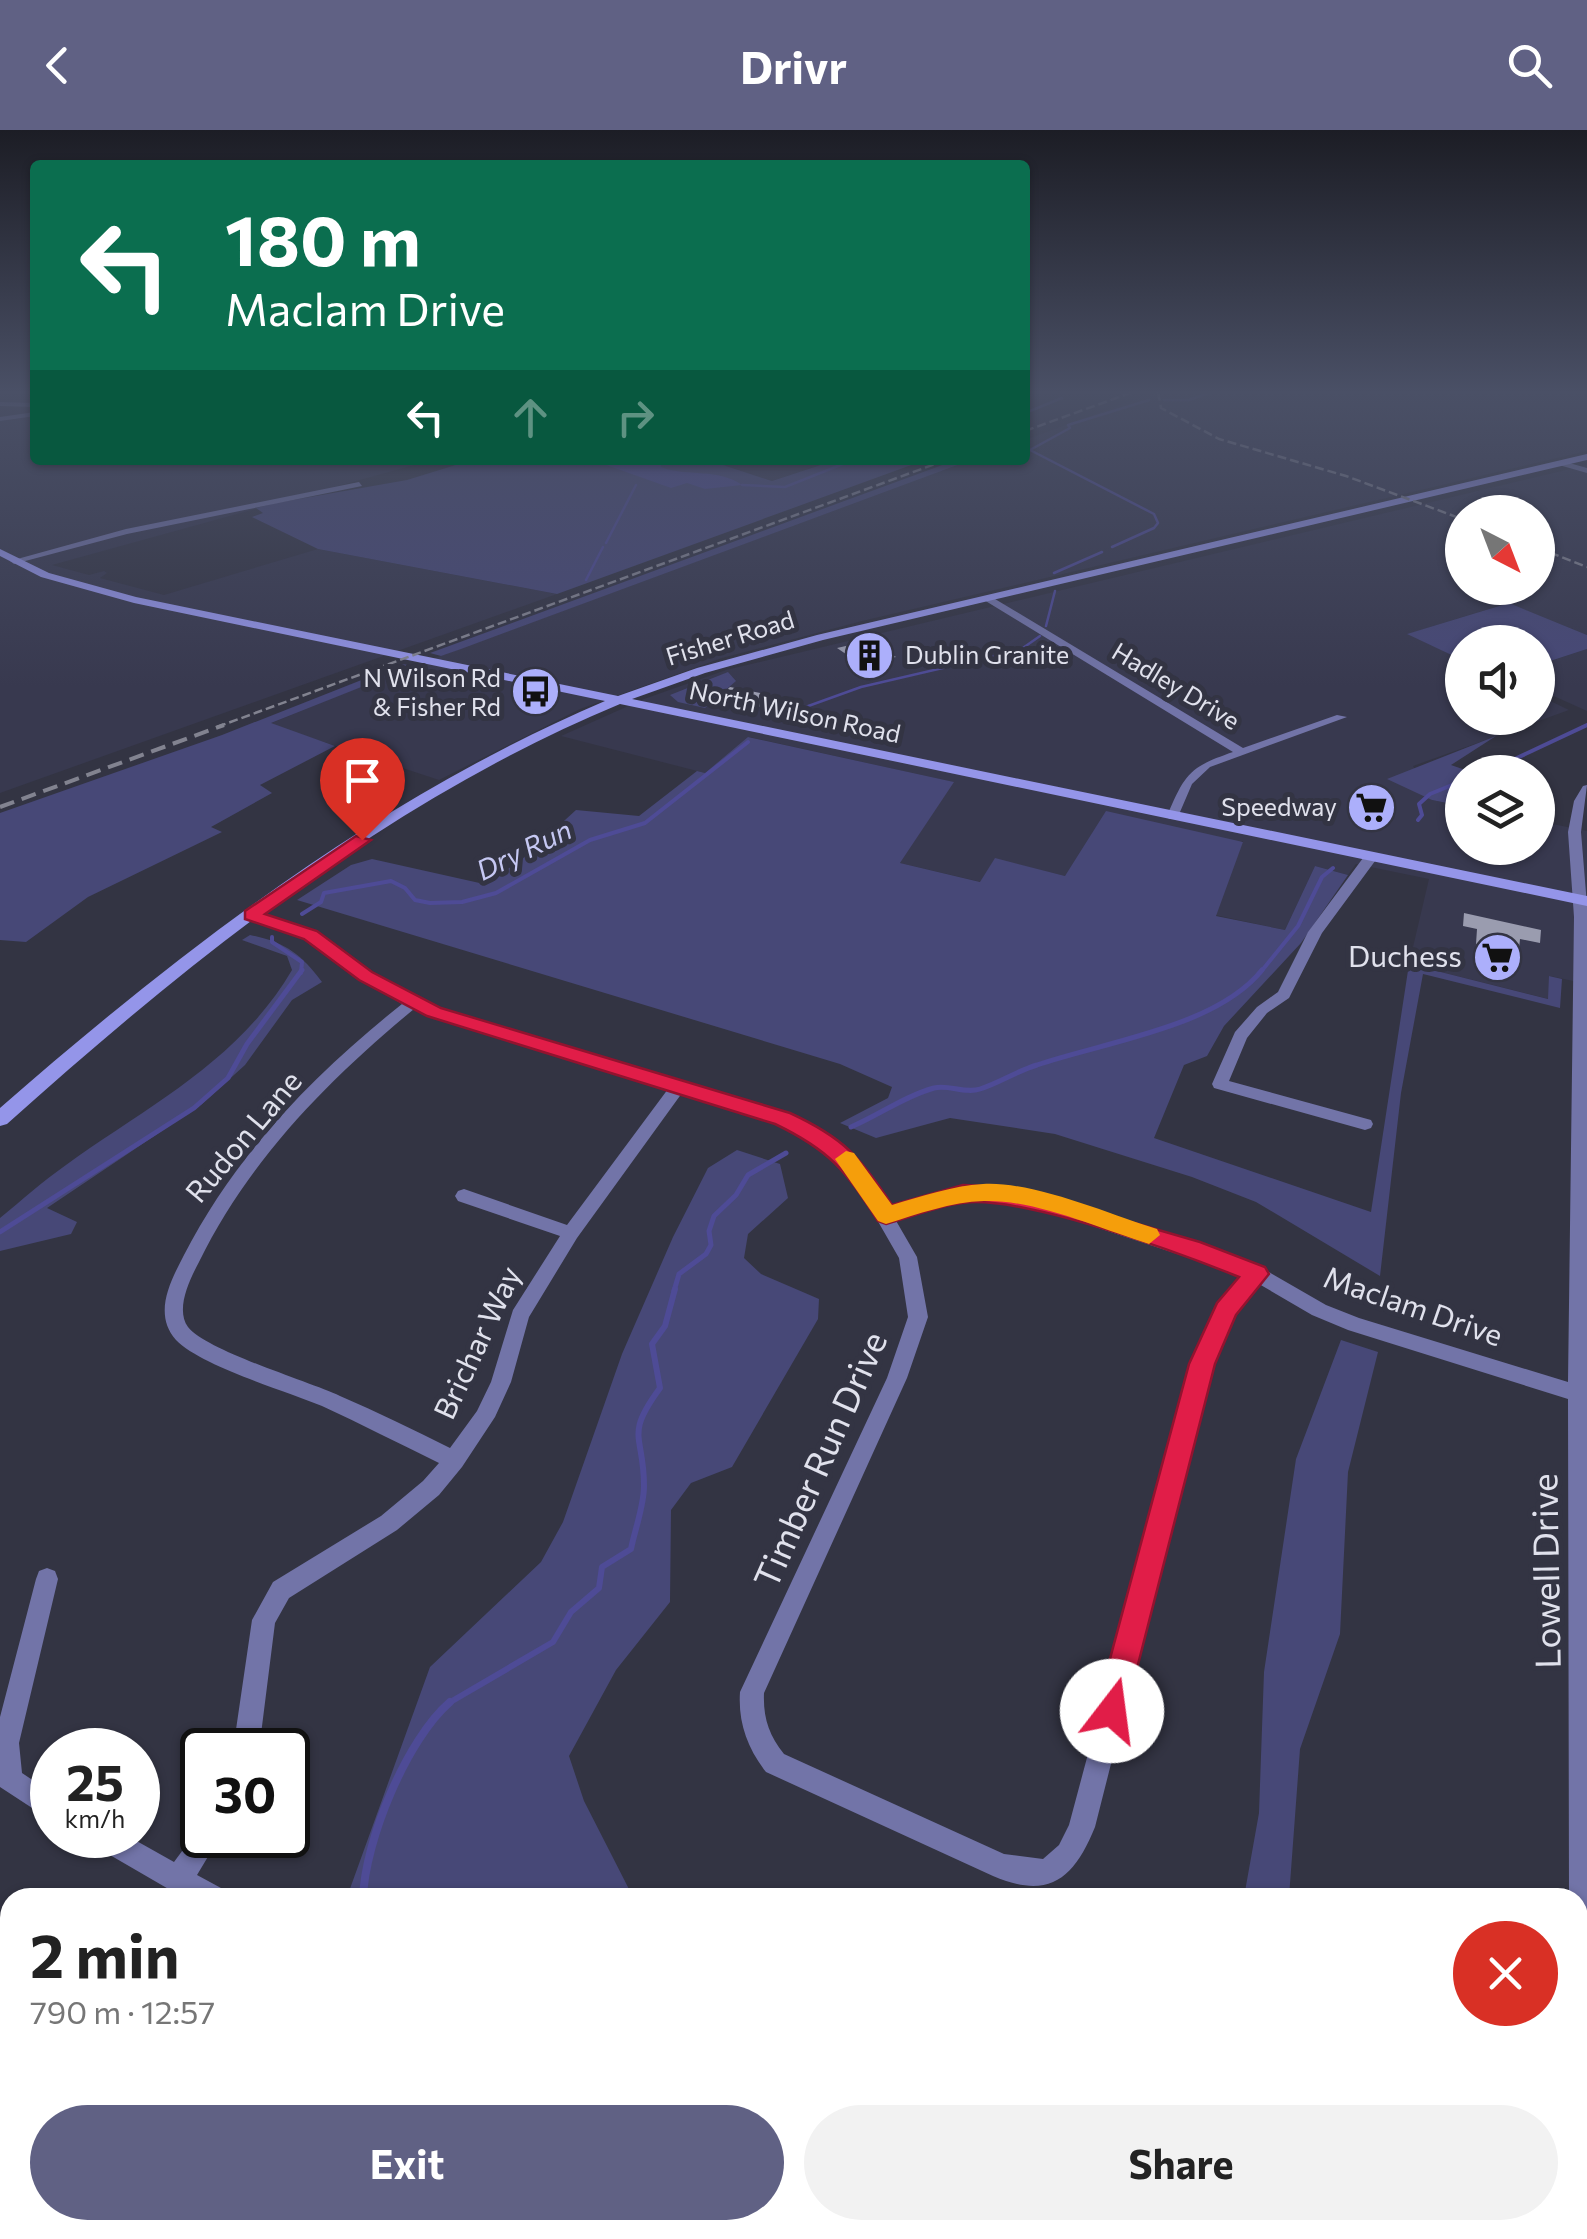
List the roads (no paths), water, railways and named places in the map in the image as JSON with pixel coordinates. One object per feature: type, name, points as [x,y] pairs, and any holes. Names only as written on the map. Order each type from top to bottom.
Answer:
[{"type":"main road","name":"Fisher Road","points":[[0,1119],[114,1020],[251,915],[452,784],[558,727],[618,701],[775,649],[1445,490]]},
{"type":"main road","name":"North Wilson Road","points":[[0,552],[14,561],[98,592],[1584,901]]},
{"type":"main road","points":[[0,565],[14,561]]},
{"type":"street","points":[[14,561],[137,530],[328,490]]},
{"type":"street","name":"Hadley Drive","points":[[987,598],[1240,751]]},
{"type":"street","points":[[1173,816],[1191,777],[1214,761],[1341,717]]},
{"type":"street","name":"Lowell Drive","points":[[1582,1888],[1580,1394],[1584,901],[1574,843],[1576,809],[1587,789]]},
{"type":"street","points":[[1365,1124],[1220,1084],[1240,1036],[1262,1010],[1284,996],[1315,932],[1370,857]]},
{"type":"street","points":[[251,915],[310,935],[366,976],[412,1003],[782,1118],[824,1138],[854,1167],[886,1215]]},
{"type":"street","name":"Rudon Lane","points":[[412,1003],[354,1052],[227,1192],[206,1225],[176,1293],[172,1316],[182,1335],[202,1347],[330,1400],[454,1460]]},
{"type":"street","name":"Brichar Way","points":[[249,1728],[264,1620],[282,1590],[389,1523],[430,1488],[454,1460],[484,1417],[501,1382],[520,1315],[571,1233],[678,1087]]},
{"type":"street","name":"Maclam Drive","points":[[886,1215],[963,1194],[1010,1195],[1200,1251],[1256,1274],[1319,1310],[1354,1324],[1580,1394]]},
{"type":"street","points":[[464,1196],[571,1233]]},
{"type":"street","name":"Timber Run Drive","points":[[886,1215],[908,1257],[918,1317],[898,1378],[752,1692],[750,1712],[763,1750],[775,1764],[1002,1867],[1029,1875],[1055,1868],[1064,1861],[1082,1827],[1202,1364],[1226,1310],[1256,1274]]},
{"type":"street","points":[[30,1793],[10,1780],[6,1743],[47,1579]]},
{"type":"street","points":[[141,1858],[194,1888]]},
{"type":"street","points":[[178,1879],[192,1858]]},
{"type":"waterway","points":[[606,543],[633,490]]},
{"type":"waterway","name":"Dry Run","points":[[1108,490],[1154,514],[1158,523],[1112,547]]},
{"type":"waterway","points":[[586,580],[603,547]]},
{"type":"waterway","name":"Dry Run","points":[[1054,573],[1102,552]]},
{"type":"waterway","name":"Dry Run","points":[[1046,626],[1055,591]]},
{"type":"waterway","name":"Dry Run","points":[[775,718],[861,687],[1020,650],[1040,636]]},
{"type":"waterway","points":[[1523,755],[1587,725],[1582,727]]},
{"type":"waterway","name":"Dry Run","points":[[302,914],[321,902],[324,893],[391,881],[405,888],[415,900],[430,903],[462,902],[496,893],[590,840],[645,823],[748,742]]},
{"type":"waterway","points":[[1418,820],[1422,815],[1419,804],[1445,788]]},
{"type":"waterway","points":[[1260,973],[1298,926],[1322,877],[1333,868]]},
{"type":"waterway","name":"Dry Run","points":[[272,937],[272,942],[302,962],[301,971]]},
{"type":"waterway","points":[[851,1127],[934,1088],[980,1089],[1037,1065],[1189,1019],[1242,990],[1262,970]]},
{"type":"waterway","name":"Dry Run","points":[[0,1232],[194,1108],[228,1078],[247,1044],[301,971]]},
{"type":"waterway","points":[[674,1291],[679,1274],[706,1254],[711,1245],[709,1231],[714,1216],[736,1195],[748,1175],[786,1153]]},
{"type":"waterway","points":[[449,1703],[553,1642],[571,1612],[599,1588],[602,1567],[631,1549],[644,1494],[639,1427],[660,1388],[652,1344],[665,1326],[675,1289]]},
{"type":"waterway","points":[[364,1888],[371,1848],[391,1792],[419,1740],[449,1703]]},
{"type":"railway","points":[[217,727],[863,490]]},
{"type":"railway","points":[[1385,490],[1445,513]]},
{"type":"railway","points":[[1555,555],[1587,567]]},
{"type":"railway","points":[[0,807],[224,725]]},
{"type":"place","name":"Dublin Granite","points":[[870,655]]},
{"type":"place","name":"N Wilson Rd & Fisher Rd","points":[[536,692]]},
{"type":"place","name":"Speedway","points":[[1372,807]]},
{"type":"place","name":"Duchess","points":[[1497,957]]}]
